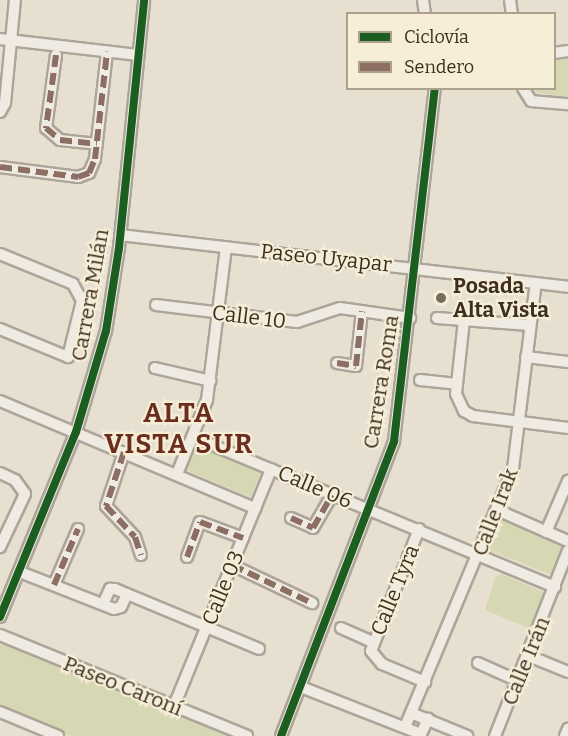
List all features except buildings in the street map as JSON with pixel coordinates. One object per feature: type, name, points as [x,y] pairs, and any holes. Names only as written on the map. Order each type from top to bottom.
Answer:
[{"type":"street","points":[[0,112],[5,103],[13,41],[15,0]]},
{"type":"street","name":"Carrera Milán","points":[[0,616],[76,432],[106,331],[120,235],[144,0]]},
{"type":"street","points":[[0,39],[138,55]]},
{"type":"street","points":[[0,167],[84,175],[93,168],[107,52]]},
{"type":"street","points":[[56,55],[46,128],[60,140],[97,144]]},
{"type":"street","name":"Carrera Roma","points":[[281,736],[370,510],[393,441],[416,268],[435,90]]},
{"type":"street","points":[[524,91],[531,101],[568,105]]},
{"type":"street","name":"Paseo Uyapar","points":[[120,235],[416,268],[568,288]]},
{"type":"street","points":[[177,474],[193,437],[210,381],[226,247]]},
{"type":"street","points":[[0,254],[55,275],[79,290],[80,309],[68,357],[0,329]]},
{"type":"street","name":"Calle Irak","points":[[405,727],[480,552],[517,455],[529,325],[536,283]]},
{"type":"street","name":"Calle 10","points":[[156,304],[297,322],[326,310],[362,311],[410,318]]},
{"type":"street","points":[[337,363],[356,366],[362,311]]},
{"type":"street","points":[[437,318],[529,325]]},
{"type":"street","points":[[464,320],[457,384],[459,404],[473,416],[568,428]]},
{"type":"street","points":[[526,357],[568,362]]},
{"type":"street","points":[[155,369],[210,381]]},
{"type":"street","points":[[420,380],[457,384]]},
{"type":"street","points":[[0,401],[255,508]]},
{"type":"street","name":"Calle 06","points":[[193,437],[332,495],[480,552],[555,587]]},
{"type":"street","points":[[124,452],[106,506],[135,537],[141,555]]},
{"type":"street","name":"Calle 03","points":[[174,706],[271,469]]},
{"type":"street","points":[[0,473],[22,486],[25,494],[0,547]]},
{"type":"street","points":[[546,532],[566,482]]},
{"type":"street","points":[[291,518],[314,528],[332,495]]},
{"type":"street","points":[[497,510],[568,541]]},
{"type":"street","points":[[187,557],[200,522],[243,538]]},
{"type":"street","points":[[54,585],[78,529]]},
{"type":"street","name":"Calle Tyra","points":[[372,647],[419,529]]},
{"type":"street","name":"Calle Irán","points":[[495,736],[529,656],[568,551]]},
{"type":"street","points":[[232,565],[312,603]]},
{"type":"street","points":[[20,572],[120,609],[127,594]]},
{"type":"street","points":[[103,604],[110,589],[259,649]]},
{"type":"street","points":[[340,628],[372,647],[382,664],[425,682]]},
{"type":"street","name":"Paseo Caroní","points":[[0,635],[247,736]]},
{"type":"street","points":[[529,656],[568,672]]},
{"type":"street","points":[[478,663],[518,681]]},
{"type":"street","points":[[301,687],[421,734],[428,720]]},
{"type":"street","points":[[0,712],[58,736]]},
{"type":"street","points":[[411,712],[467,736]]},
{"type":"street","points":[[565,736],[568,729]]},
{"type":"green space","points":[[568,58],[568,99],[532,91],[556,90],[556,60]]},
{"type":"green space","points":[[197,444],[261,471],[250,497],[186,470]]},
{"type":"green space","points":[[507,519],[562,546],[554,576],[491,551],[489,545],[499,521]]},
{"type":"green space","points":[[501,574],[546,593],[534,630],[485,610],[495,578]]},
{"type":"green space","points":[[7,644],[231,736],[71,736],[0,707],[0,645]]},
{"type":"marked path","points":[[0,167],[78,177],[89,173],[95,159],[107,52]]},
{"type":"marked path","points":[[56,55],[46,128],[60,140],[97,144]]},
{"type":"marked path","points":[[337,363],[356,366],[362,311]]},
{"type":"marked path","points":[[124,452],[106,506],[135,537],[141,555]]},
{"type":"marked path","points":[[291,518],[313,528],[332,495]]},
{"type":"marked path","points":[[187,557],[200,522],[243,538]]},
{"type":"marked path","points":[[54,585],[78,529]]},
{"type":"marked path","points":[[232,565],[312,603]]},
{"type":"cycle path","points":[[0,617],[76,432],[106,331],[119,248],[144,0]]},
{"type":"cycle path","points":[[281,736],[394,441],[435,90]]},
{"type":"place","name":"Posada Alta Vista","points":[[441,298]]},
{"type":"district","name":"ALTA VISTA SUR","points":[[179,428]]}]
